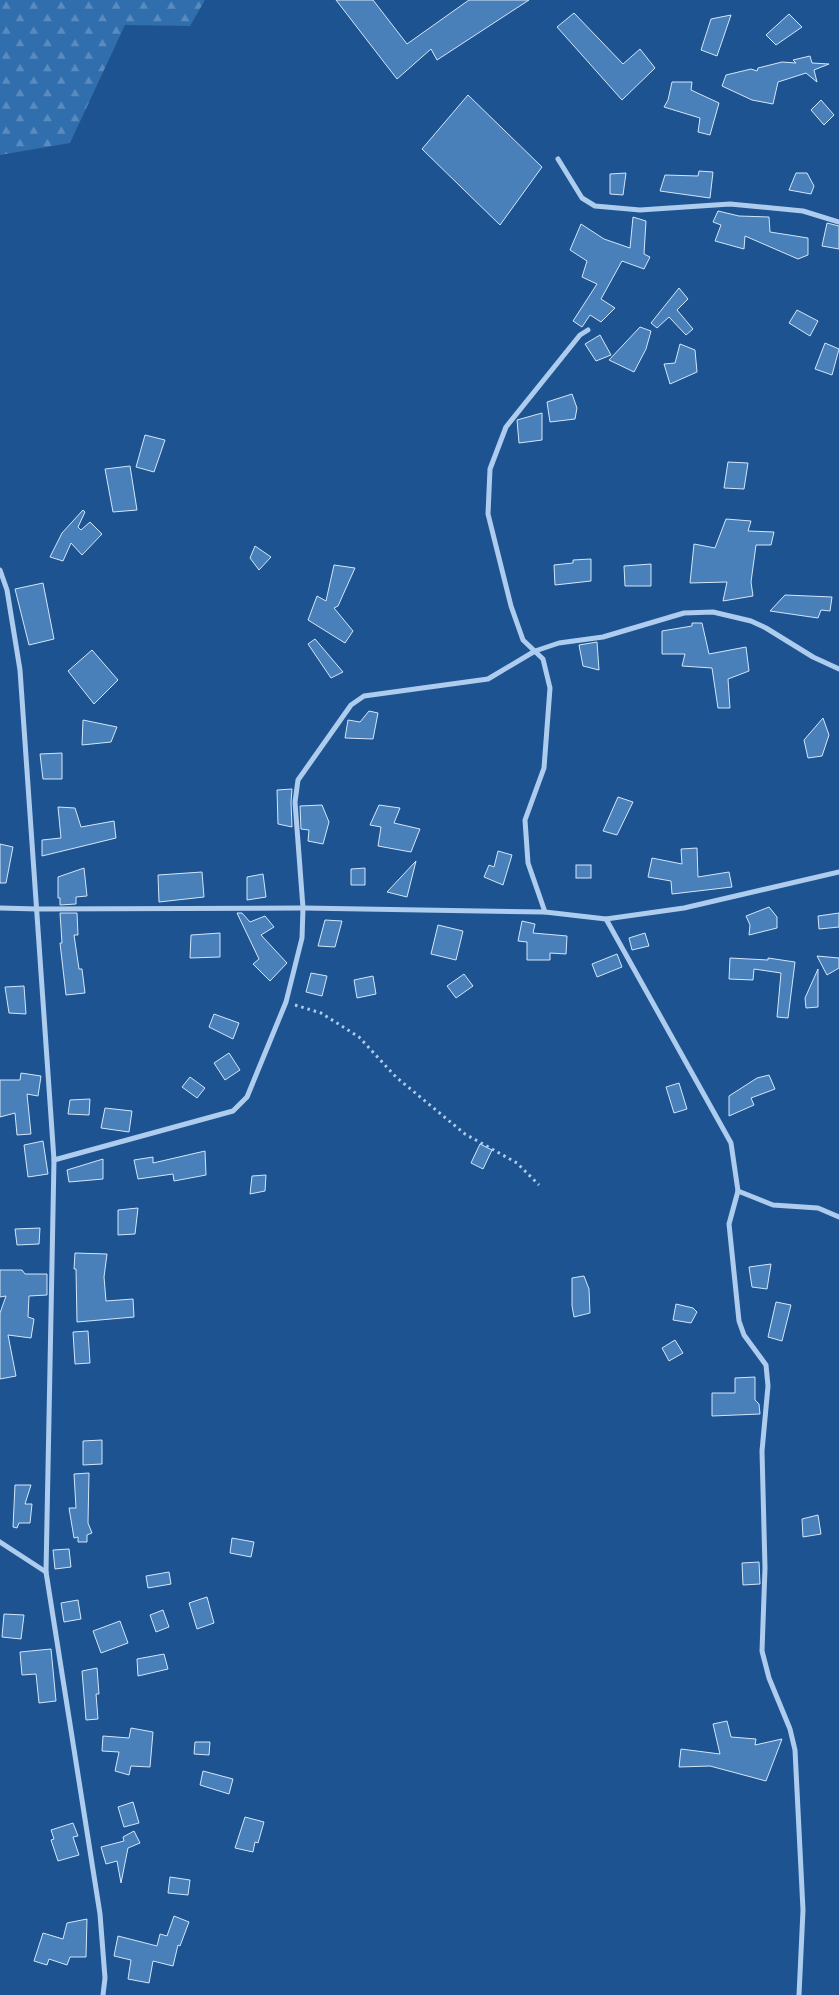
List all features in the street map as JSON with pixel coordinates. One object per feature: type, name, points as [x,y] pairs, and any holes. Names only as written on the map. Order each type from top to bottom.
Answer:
[{"type":"street","points":[[558,159],[582,198],[596,206],[640,210],[730,204],[803,211],[839,222]]},
{"type":"street","points":[[545,912],[528,863],[525,820],[544,768],[550,688],[543,659],[523,640],[511,606],[488,514],[490,469],[506,427],[580,335],[588,330]]},
{"type":"street","points":[[0,570],[7,590],[20,670],[54,1160],[46,1572],[100,1914],[105,1978],[104,1995]]},
{"type":"street","points":[[54,1160],[233,1111],[247,1097],[286,1002],[302,938],[303,908],[295,802],[298,780],[351,705],[364,696],[488,679],[535,651],[559,643],[603,637],[684,613],[713,612],[751,620],[813,657],[839,669]]},
{"type":"street","points":[[0,908],[303,908],[545,912],[606,919],[684,908],[839,872]]},
{"type":"street","points":[[606,919],[731,1143],[738,1191],[729,1224],[739,1321],[744,1335],[766,1365],[768,1386],[762,1451],[765,1568],[762,1651],[769,1678],[790,1729],[795,1750],[803,1910],[799,1995]]},
{"type":"street","points":[[738,1191],[774,1204],[818,1208],[839,1216]]},
{"type":"street","points":[[0,1542],[46,1572]]},
{"type":"path","points":[[286,1002],[321,1013],[359,1037],[396,1076],[458,1128],[517,1163],[539,1185]]},
{"type":"green space","points":[[0,0],[205,0],[190,26],[125,25],[70,143],[0,155]]},
{"type":"building","points":[[336,0],[373,0],[407,44],[469,0],[529,0],[437,60],[431,49],[397,79]]},
{"type":"building","points":[[574,13],[623,64],[640,49],[655,68],[622,100],[557,27]]},
{"type":"building","points":[[789,14],[802,27],[776,45],[766,35]]},
{"type":"building","points":[[731,15],[717,56],[701,50],[711,19]]},
{"type":"building","points":[[810,56],[812,63],[829,64],[814,70],[817,82],[806,73],[778,82],[773,104],[752,100],[722,86],[726,75],[751,69],[757,71],[758,68],[782,62],[796,63],[793,60]]},
{"type":"building","points":[[672,82],[692,82],[691,90],[719,103],[710,135],[698,132],[700,118],[664,107],[668,100]]},
{"type":"building","points":[[468,95],[542,167],[500,225],[422,149]]},
{"type":"building","points":[[821,100],[834,115],[824,125],[811,110]]},
{"type":"building","points":[[699,171],[713,172],[710,198],[660,191],[665,175],[698,176]]},
{"type":"building","points":[[626,173],[623,195],[610,194],[610,174]]},
{"type":"building","points":[[796,173],[807,173],[814,186],[811,194],[789,190]]},
{"type":"building","points":[[718,211],[739,216],[769,217],[770,232],[808,238],[808,255],[798,259],[745,236],[744,249],[715,241],[721,225],[713,222]]},
{"type":"building","points":[[633,217],[646,221],[644,254],[650,257],[644,269],[622,261],[601,299],[615,308],[601,322],[590,315],[582,327],[573,321],[597,284],[582,277],[587,261],[570,250],[581,224],[604,239],[630,248]]},
{"type":"building","points":[[827,223],[839,226],[839,249],[822,246]]},
{"type":"building","points":[[679,288],[688,299],[677,310],[693,329],[686,335],[669,317],[657,328],[651,323]]},
{"type":"building","points":[[797,310],[818,321],[810,336],[789,323]]},
{"type":"building","points":[[640,327],[651,331],[646,349],[634,372],[609,360]]},
{"type":"building","points":[[600,335],[611,355],[596,361],[585,344]]},
{"type":"building","points":[[825,343],[839,349],[832,375],[815,369]]},
{"type":"building","points":[[680,344],[695,350],[697,372],[670,384],[664,364],[675,363]]},
{"type":"building","points":[[572,394],[577,408],[575,419],[550,422],[547,402]]},
{"type":"building","points":[[542,413],[542,440],[519,443],[517,420]]},
{"type":"building","points":[[145,435],[165,440],[154,472],[136,467]]},
{"type":"building","points":[[728,462],[748,463],[744,489],[724,488]]},
{"type":"building","points":[[130,466],[137,510],[113,512],[105,469]]},
{"type":"building","points":[[83,510],[85,512],[78,527],[81,530],[90,522],[102,534],[82,555],[71,543],[63,561],[50,557],[62,533]]},
{"type":"building","points":[[726,519],[751,521],[748,531],[774,532],[771,545],[756,545],[751,582],[753,596],[723,601],[727,582],[690,583],[694,544],[715,548]]},
{"type":"building","points":[[255,546],[271,557],[259,570],[250,558]]},
{"type":"building","points":[[591,559],[591,581],[555,585],[554,565],[573,563],[573,560]]},
{"type":"building","points":[[651,564],[651,586],[625,586],[624,566]]},
{"type":"building","points":[[334,565],[355,568],[338,606],[334,608],[353,631],[345,643],[308,620],[317,596],[326,601]]},
{"type":"building","points":[[43,583],[54,639],[29,645],[15,589]]},
{"type":"building","points":[[785,595],[832,597],[830,611],[821,610],[818,618],[770,611]]},
{"type":"building","points":[[692,623],[702,623],[709,654],[746,647],[749,671],[728,679],[730,708],[718,708],[712,668],[682,666],[685,654],[662,654],[662,631],[692,626]]},
{"type":"building","points":[[315,639],[343,672],[331,678],[308,644]]},
{"type":"building","points":[[597,642],[599,670],[583,666],[579,645]]},
{"type":"building","points":[[92,650],[118,680],[94,704],[68,671]]},
{"type":"building","points":[[369,711],[378,713],[373,739],[345,738],[348,720],[360,722]]},
{"type":"building","points":[[823,718],[829,735],[822,756],[808,758],[804,740]]},
{"type":"building","points":[[83,720],[117,727],[111,742],[82,745]]},
{"type":"building","points":[[62,753],[62,779],[43,779],[40,754]]},
{"type":"building","points":[[292,789],[292,827],[278,824],[277,790]]},
{"type":"building","points":[[618,797],[633,802],[617,835],[603,831]]},
{"type":"building","points":[[322,805],[329,822],[323,844],[308,841],[309,830],[301,829],[300,806]]},
{"type":"building","points":[[379,805],[400,808],[394,823],[420,829],[411,852],[378,846],[381,827],[370,825]]},
{"type":"building","points":[[58,807],[75,808],[81,827],[114,821],[116,838],[42,856],[42,840],[61,838]]},
{"type":"building","points":[[0,844],[13,847],[6,883],[0,883]]},
{"type":"building","points":[[697,848],[698,877],[729,872],[732,887],[672,894],[671,881],[648,877],[652,858],[682,864],[681,849]]},
{"type":"building","points":[[498,851],[512,855],[503,885],[484,877],[489,865],[494,867]]},
{"type":"building","points":[[416,861],[407,897],[387,892]]},
{"type":"building","points":[[576,865],[591,865],[591,878],[576,878]]},
{"type":"building","points":[[84,868],[87,896],[76,897],[76,904],[60,905],[58,877]]},
{"type":"building","points":[[365,868],[365,885],[351,885],[351,869]]},
{"type":"building","points":[[202,872],[204,897],[159,902],[158,875]]},
{"type":"building","points":[[263,874],[266,897],[247,900],[247,877]]},
{"type":"building","points":[[769,907],[777,917],[777,928],[749,935],[750,925],[746,916]]},
{"type":"building","points":[[60,913],[77,913],[78,935],[74,935],[79,969],[82,969],[85,993],[66,995],[60,943],[62,943]]},
{"type":"building","points":[[237,913],[242,913],[250,922],[265,916],[274,927],[261,935],[287,963],[270,981],[253,964],[259,959]]},
{"type":"building","points":[[839,913],[839,927],[819,929],[818,916]]},
{"type":"building","points":[[325,920],[342,921],[335,947],[318,946]]},
{"type":"building","points":[[522,921],[535,924],[533,933],[567,936],[566,954],[550,953],[550,960],[527,960],[527,942],[518,941]]},
{"type":"building","points":[[438,925],[463,931],[456,960],[431,954]]},
{"type":"building","points":[[220,933],[220,957],[190,958],[191,935]]},
{"type":"building","points":[[645,933],[649,946],[632,950],[629,938]]},
{"type":"building","points":[[617,954],[622,967],[597,977],[592,964]]},
{"type":"building","points":[[817,956],[839,958],[839,968],[827,975]]},
{"type":"building","points":[[730,958],[768,960],[768,958],[795,962],[788,1018],[777,1017],[781,973],[754,969],[753,980],[729,979]]},
{"type":"building","points":[[818,969],[818,1007],[806,1008],[805,998]]},
{"type":"building","points":[[311,973],[327,976],[322,996],[306,992]]},
{"type":"building","points":[[464,974],[473,986],[456,998],[447,986]]},
{"type":"building","points":[[373,976],[376,994],[357,998],[354,980]]},
{"type":"building","points":[[24,986],[26,1014],[9,1013],[5,987]]},
{"type":"building","points":[[214,1014],[239,1023],[233,1039],[209,1027]]},
{"type":"building","points":[[229,1053],[240,1070],[225,1080],[214,1063]]},
{"type":"building","points":[[21,1073],[41,1076],[38,1096],[27,1094],[31,1134],[17,1135],[15,1113],[0,1117],[0,1080],[20,1080]]},
{"type":"building","points":[[769,1075],[775,1089],[751,1098],[754,1105],[729,1116],[729,1096],[757,1078]]},
{"type":"building","points":[[190,1077],[205,1088],[197,1098],[182,1087]]},
{"type":"building","points":[[679,1083],[687,1109],[674,1113],[666,1087]]},
{"type":"building","points":[[90,1099],[89,1115],[68,1114],[70,1100]]},
{"type":"building","points":[[105,1108],[132,1111],[129,1132],[101,1128]]},
{"type":"building","points":[[43,1141],[48,1174],[28,1177],[24,1145]]},
{"type":"building","points":[[480,1144],[492,1150],[483,1169],[471,1163]]},
{"type":"building","points":[[205,1151],[206,1175],[174,1181],[173,1174],[138,1179],[134,1160],[153,1157],[153,1163]]},
{"type":"building","points":[[103,1159],[103,1179],[69,1182],[67,1170]]},
{"type":"building","points":[[266,1175],[265,1191],[250,1194],[252,1176]]},
{"type":"building","points":[[138,1208],[135,1234],[118,1235],[118,1210]]},
{"type":"building","points":[[40,1228],[39,1244],[17,1245],[15,1229]]},
{"type":"building","points":[[75,1253],[107,1254],[104,1277],[106,1301],[133,1299],[134,1317],[77,1322]]},
{"type":"building","points":[[771,1264],[767,1289],[752,1287],[749,1267]]},
{"type":"building","points":[[0,1270],[22,1270],[25,1274],[47,1274],[47,1295],[29,1296],[28,1317],[34,1319],[31,1338],[8,1335],[16,1376],[0,1379],[0,1313],[6,1296],[0,1297]]},
{"type":"building","points":[[584,1276],[589,1289],[590,1313],[574,1317],[572,1278]]},
{"type":"building","points":[[776,1302],[791,1305],[782,1341],[768,1337]]},
{"type":"building","points":[[676,1304],[693,1308],[697,1312],[691,1323],[673,1320]]},
{"type":"building","points":[[88,1331],[90,1363],[75,1364],[73,1332]]},
{"type":"building","points":[[675,1340],[683,1353],[669,1361],[662,1348]]},
{"type":"building","points":[[755,1377],[755,1400],[759,1404],[760,1414],[712,1416],[712,1393],[735,1393],[735,1378]]},
{"type":"building","points":[[102,1440],[102,1464],[83,1465],[83,1441]]},
{"type":"building","points":[[89,1473],[88,1523],[92,1533],[87,1535],[87,1542],[78,1542],[78,1537],[74,1538],[69,1508],[76,1508],[74,1474]]},
{"type":"building","points":[[15,1485],[31,1485],[25,1504],[32,1504],[30,1523],[19,1523],[17,1528],[13,1527]]},
{"type":"building","points":[[818,1515],[821,1534],[803,1537],[802,1519]]},
{"type":"building","points":[[232,1538],[254,1542],[251,1557],[230,1553]]},
{"type":"building","points":[[69,1549],[71,1567],[55,1569],[53,1550]]},
{"type":"building","points":[[759,1562],[760,1584],[743,1585],[742,1563]]},
{"type":"building","points":[[169,1572],[171,1584],[148,1588],[146,1576]]},
{"type":"building","points":[[207,1597],[214,1623],[197,1629],[189,1603]]},
{"type":"building","points":[[78,1600],[81,1619],[64,1622],[61,1603]]},
{"type":"building","points":[[163,1610],[169,1627],[156,1632],[150,1615]]},
{"type":"building","points":[[4,1614],[24,1615],[21,1639],[2,1637]]},
{"type":"building","points":[[120,1621],[128,1643],[101,1653],[93,1631]]},
{"type":"building","points":[[51,1649],[56,1701],[39,1703],[36,1674],[22,1675],[20,1652]]},
{"type":"building","points":[[164,1654],[168,1669],[138,1676],[137,1659]]},
{"type":"building","points":[[97,1668],[99,1694],[96,1694],[98,1719],[86,1720],[82,1671]]},
{"type":"building","points":[[727,1721],[731,1737],[756,1739],[755,1745],[782,1739],[766,1781],[710,1766],[679,1767],[681,1749],[720,1754],[713,1724]]},
{"type":"building","points":[[131,1728],[153,1732],[150,1767],[131,1766],[129,1775],[115,1771],[119,1752],[102,1751],[103,1736],[129,1738]]},
{"type":"building","points":[[195,1742],[210,1742],[209,1755],[194,1754]]},
{"type":"building","points":[[203,1771],[233,1779],[229,1794],[200,1785]]},
{"type":"building","points":[[133,1802],[139,1823],[124,1827],[118,1807]]},
{"type":"building","points":[[245,1817],[264,1822],[258,1843],[255,1842],[253,1852],[235,1848]]},
{"type":"building","points":[[73,1823],[78,1836],[73,1837],[79,1855],[58,1861],[51,1840],[54,1839],[51,1830]]},
{"type":"building","points":[[134,1831],[140,1843],[128,1848],[121,1883],[117,1861],[106,1864],[101,1847],[124,1841],[123,1837]]},
{"type":"building","points":[[170,1877],[190,1880],[188,1895],[168,1893]]},
{"type":"building","points":[[174,1916],[189,1922],[180,1946],[178,1945],[173,1966],[153,1961],[149,1983],[128,1979],[131,1960],[114,1956],[118,1936],[157,1946],[160,1934],[167,1936]]},
{"type":"building","points":[[87,1919],[86,1957],[70,1957],[67,1965],[49,1959],[47,1965],[34,1961],[43,1933],[63,1939],[67,1923]]}]
